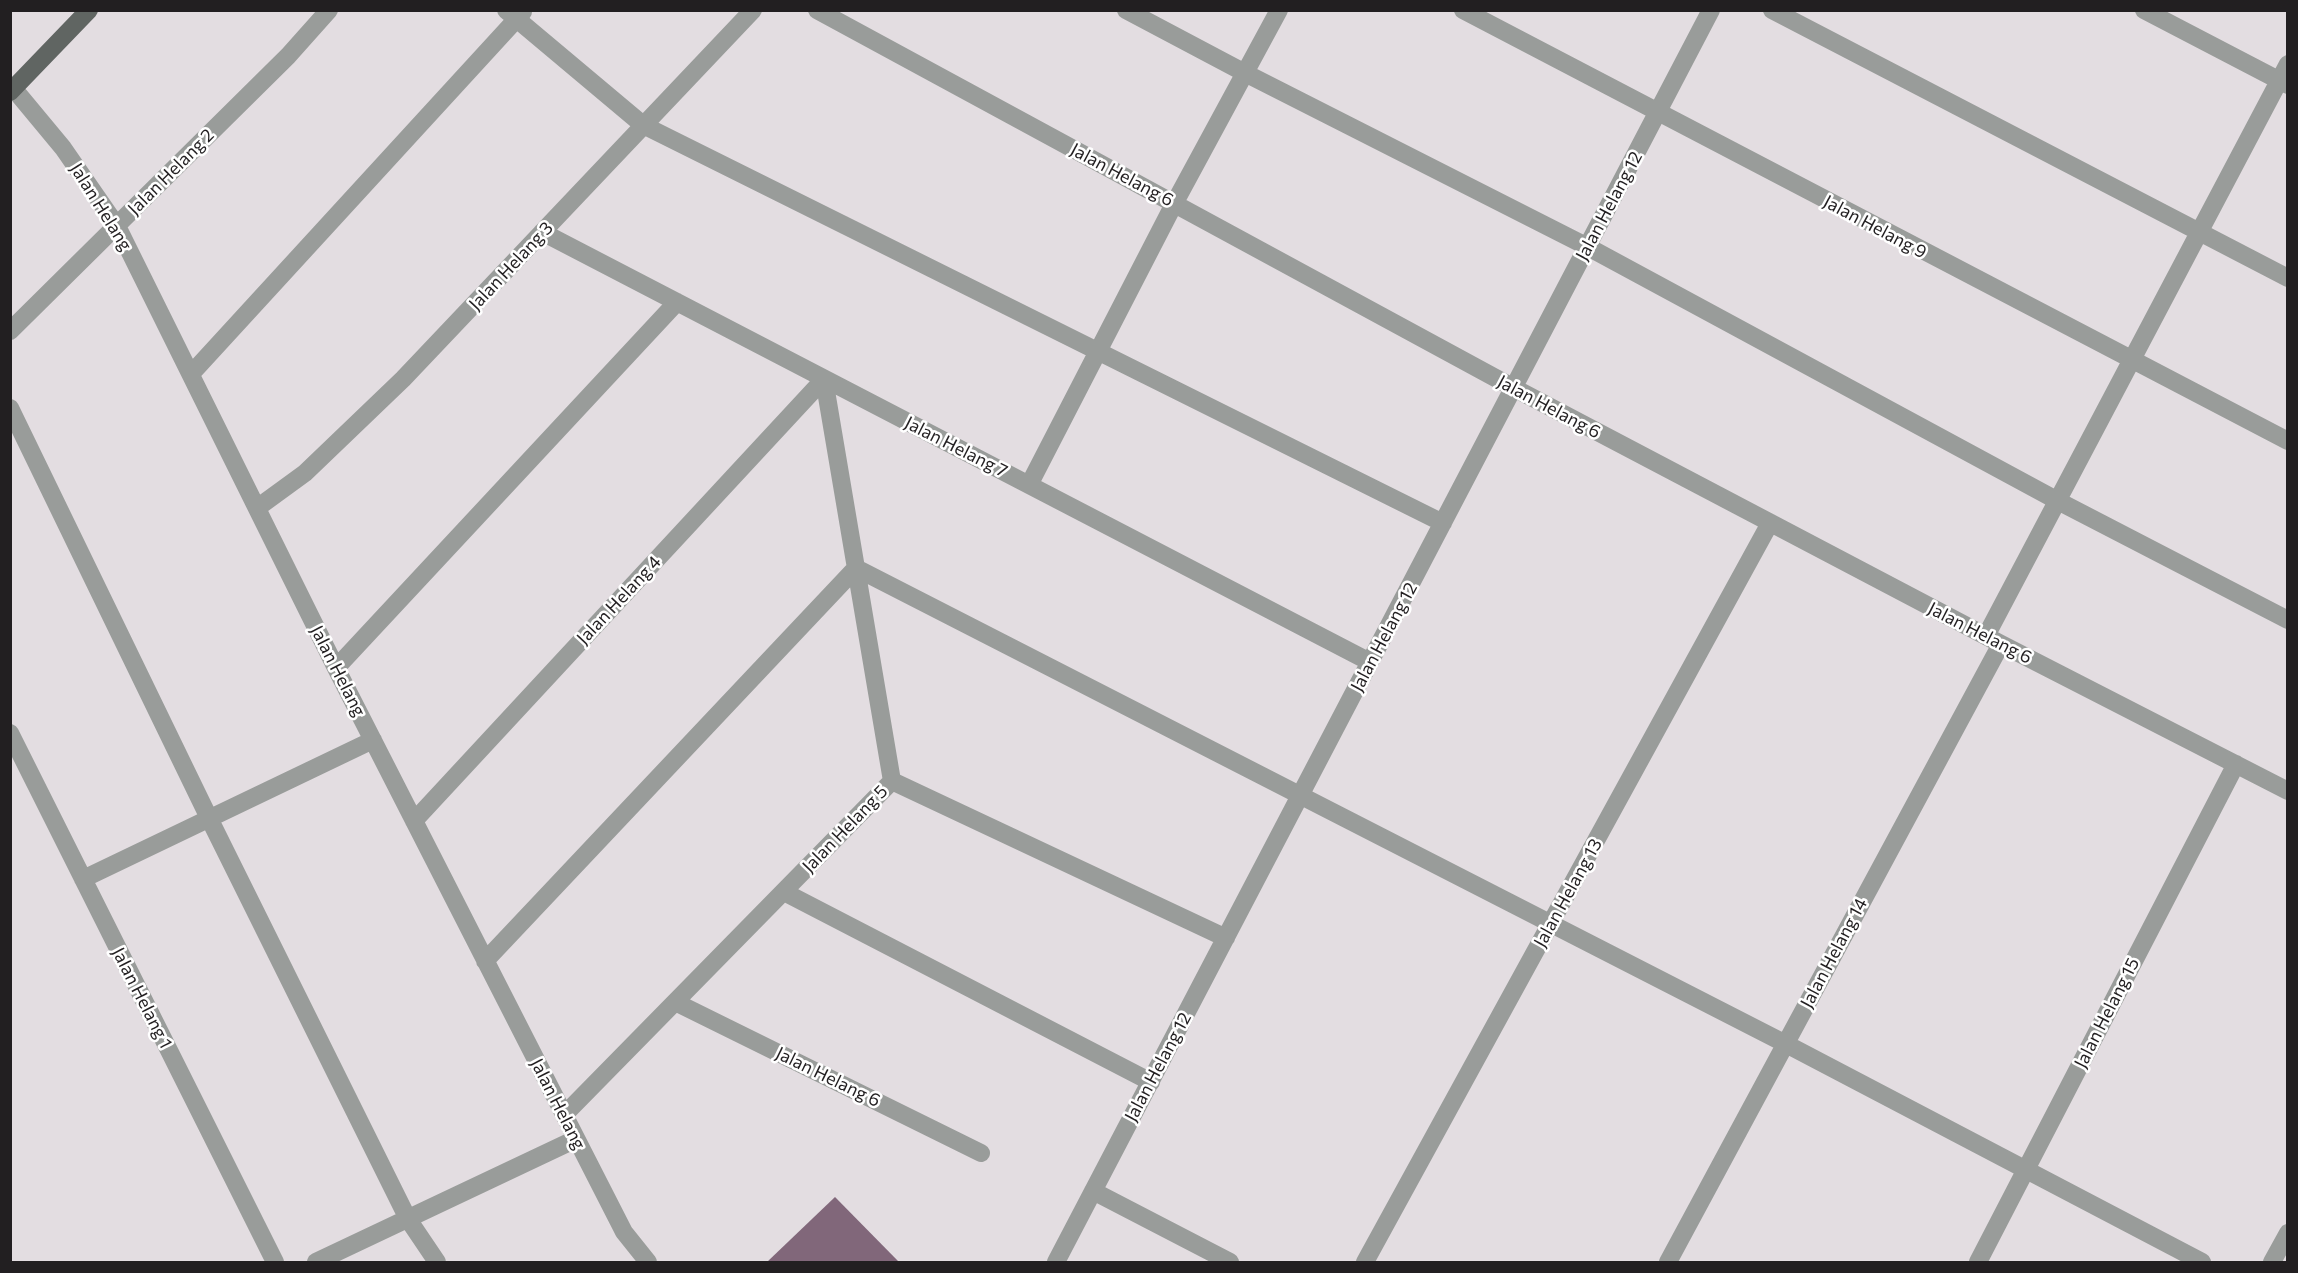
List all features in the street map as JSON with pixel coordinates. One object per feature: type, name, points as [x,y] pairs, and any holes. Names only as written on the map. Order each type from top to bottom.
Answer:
[{"type":"main road","points":[[12,90],[90,10]]},
{"type":"street","name":"Jalan Helang 2","points":[[10,331],[288,56],[329,10]]},
{"type":"street","name":"Jalan Helang 3","points":[[257,508],[305,473],[403,379],[753,10]]},
{"type":"street","name":"Jalan Helang 6","points":[[817,10],[1514,388],[1993,640],[2288,791]]},
{"type":"street","points":[[1126,10],[1245,74],[1588,247],[2058,501],[2288,620]]},
{"type":"street","points":[[1029,485],[1174,204],[1279,10]]},
{"type":"street","name":"Jalan Helang 9","points":[[1463,10],[2288,441]]},
{"type":"street","name":"Jalan Helang 12","points":[[1056,1263],[1711,10]]},
{"type":"street","points":[[1772,10],[2288,278]]},
{"type":"street","points":[[2144,10],[2283,83]]},
{"type":"street","points":[[191,374],[515,14],[643,125],[1443,523]]},
{"type":"street","name":"Jalan Helang 14","points":[[1668,1263],[1786,1044],[1993,640],[2058,501],[2199,233],[2283,83],[2288,64]]},
{"type":"street","name":"Jalan Helang","points":[[12,90],[63,148],[117,226],[336,668],[576,1139],[624,1232],[648,1263]]},
{"type":"street","name":"Jalan Helang 7","points":[[542,232],[1370,662]]},
{"type":"street","points":[[336,668],[677,302]]},
{"type":"street","points":[[824,379],[892,781]]},
{"type":"street","name":"Jalan Helang 4","points":[[414,821],[824,379]]},
{"type":"street","points":[[10,408],[209,818],[408,1219],[437,1263]]},
{"type":"street","name":"Jalan Helang 13","points":[[1365,1263],[1770,523]]},
{"type":"street","points":[[856,568],[1786,1044],[2202,1263]]},
{"type":"street","points":[[485,961],[856,568]]},
{"type":"street","name":"Jalan Helang 1","points":[[10,733],[275,1263]]},
{"type":"street","points":[[82,879],[373,740]]},
{"type":"street","name":"Jalan Helang 15","points":[[1978,1263],[2236,764]]},
{"type":"street","name":"Jalan Helang 5","points":[[564,1115],[892,781],[1226,938]]},
{"type":"street","points":[[784,892],[1151,1082]]},
{"type":"street","name":"Jalan Helang 6","points":[[675,1002],[981,1153]]},
{"type":"street","points":[[316,1263],[576,1139]]},
{"type":"street","points":[[1094,1191],[1230,1263]]},
{"type":"street","points":[[2272,1263],[2288,1233]]},
{"type":"building","points":[[835,1197],[899,1262],[767,1262]]}]
